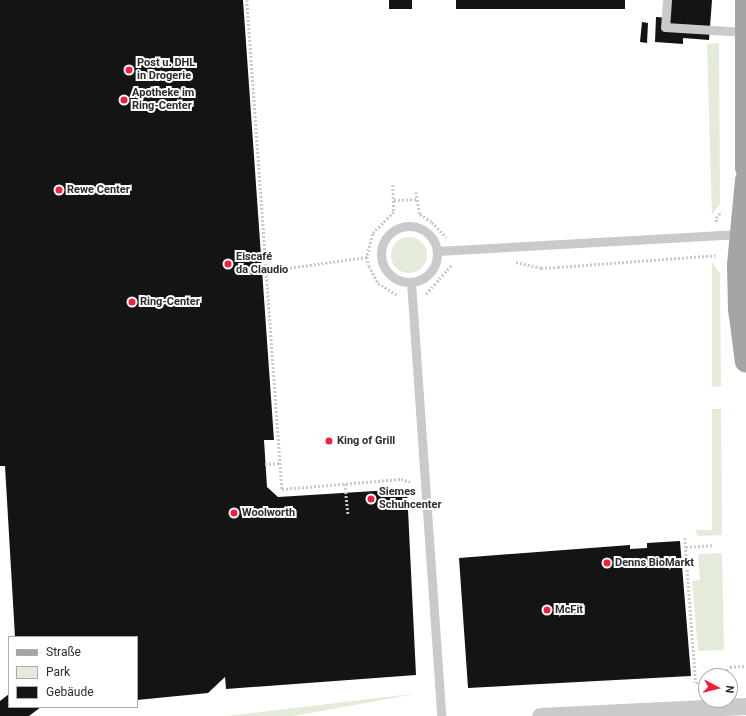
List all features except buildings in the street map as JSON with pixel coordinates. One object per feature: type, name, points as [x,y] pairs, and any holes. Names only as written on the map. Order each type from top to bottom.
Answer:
[{"type":"main road","points":[[746,0],[746,168]]},
{"type":"main road","points":[[746,180],[738,297],[746,362]]},
{"type":"street","points":[[540,716],[746,706]]},
{"type":"lane","points":[[667,0],[665,27],[745,32]]},
{"type":"lane","points":[[402,227],[415,227],[429,234],[437,251],[434,268],[427,276],[411,282],[395,278],[384,267],[382,249],[390,234],[402,227]]},
{"type":"lane","points":[[437,251],[743,234]]},
{"type":"lane","points":[[411,282],[441,716]]},
{"type":"path","points":[[247,0],[282,489],[401,480],[409,481],[412,486]]},
{"type":"path","points":[[393,185],[394,212],[372,234],[367,257],[369,266],[378,283],[400,299]]},
{"type":"path","points":[[416,192],[420,214],[450,238]]},
{"type":"path","points":[[394,200],[417,199]]},
{"type":"path","points":[[510,262],[541,268],[716,255]]},
{"type":"path","points":[[266,271],[367,257]]},
{"type":"path","points":[[423,301],[424,296],[446,269],[451,265],[459,264]]},
{"type":"path","points":[[265,464],[280,463]]},
{"type":"path","points":[[345,484],[348,515]]},
{"type":"path","points":[[685,538],[696,683],[698,683]]},
{"type":"path","points":[[686,547],[714,545]]},
{"type":"path","points":[[729,668],[746,666]]},
{"type":"green space","points":[[719,43],[720,204],[712,215],[707,44]]},
{"type":"green space","points":[[413,237],[422,242],[426,248],[426,262],[422,268],[413,273],[405,273],[396,268],[392,262],[391,251],[396,242],[402,238]]},
{"type":"green space","points":[[712,262],[720,273],[721,386],[712,387]]},
{"type":"green space","points":[[712,409],[721,409],[722,535],[697,536],[696,530],[712,530]]},
{"type":"green space","points":[[722,553],[724,650],[698,651],[692,581],[700,580],[698,554]]},
{"type":"green space","points":[[420,693],[294,716],[226,716]]},
{"type":"place","name":"Post u. DHL in Drogerie","points":[[129,70]]},
{"type":"place","name":"Apotheke im Ring-Center","points":[[124,100]]},
{"type":"place","name":"Rewe Center","points":[[59,190]]},
{"type":"place","name":"Eiscafé da Claudio","points":[[228,264]]},
{"type":"place","name":"Ring-Center","points":[[132,302]]},
{"type":"place","name":"King of Grill","points":[[329,441]]},
{"type":"place","name":"Siemes Schuhcenter","points":[[371,499]]},
{"type":"place","name":"Woolworth","points":[[234,513]]},
{"type":"place","name":"Denns BioMarkt","points":[[607,563]]},
{"type":"place","name":"McFit","points":[[547,610]]}]
